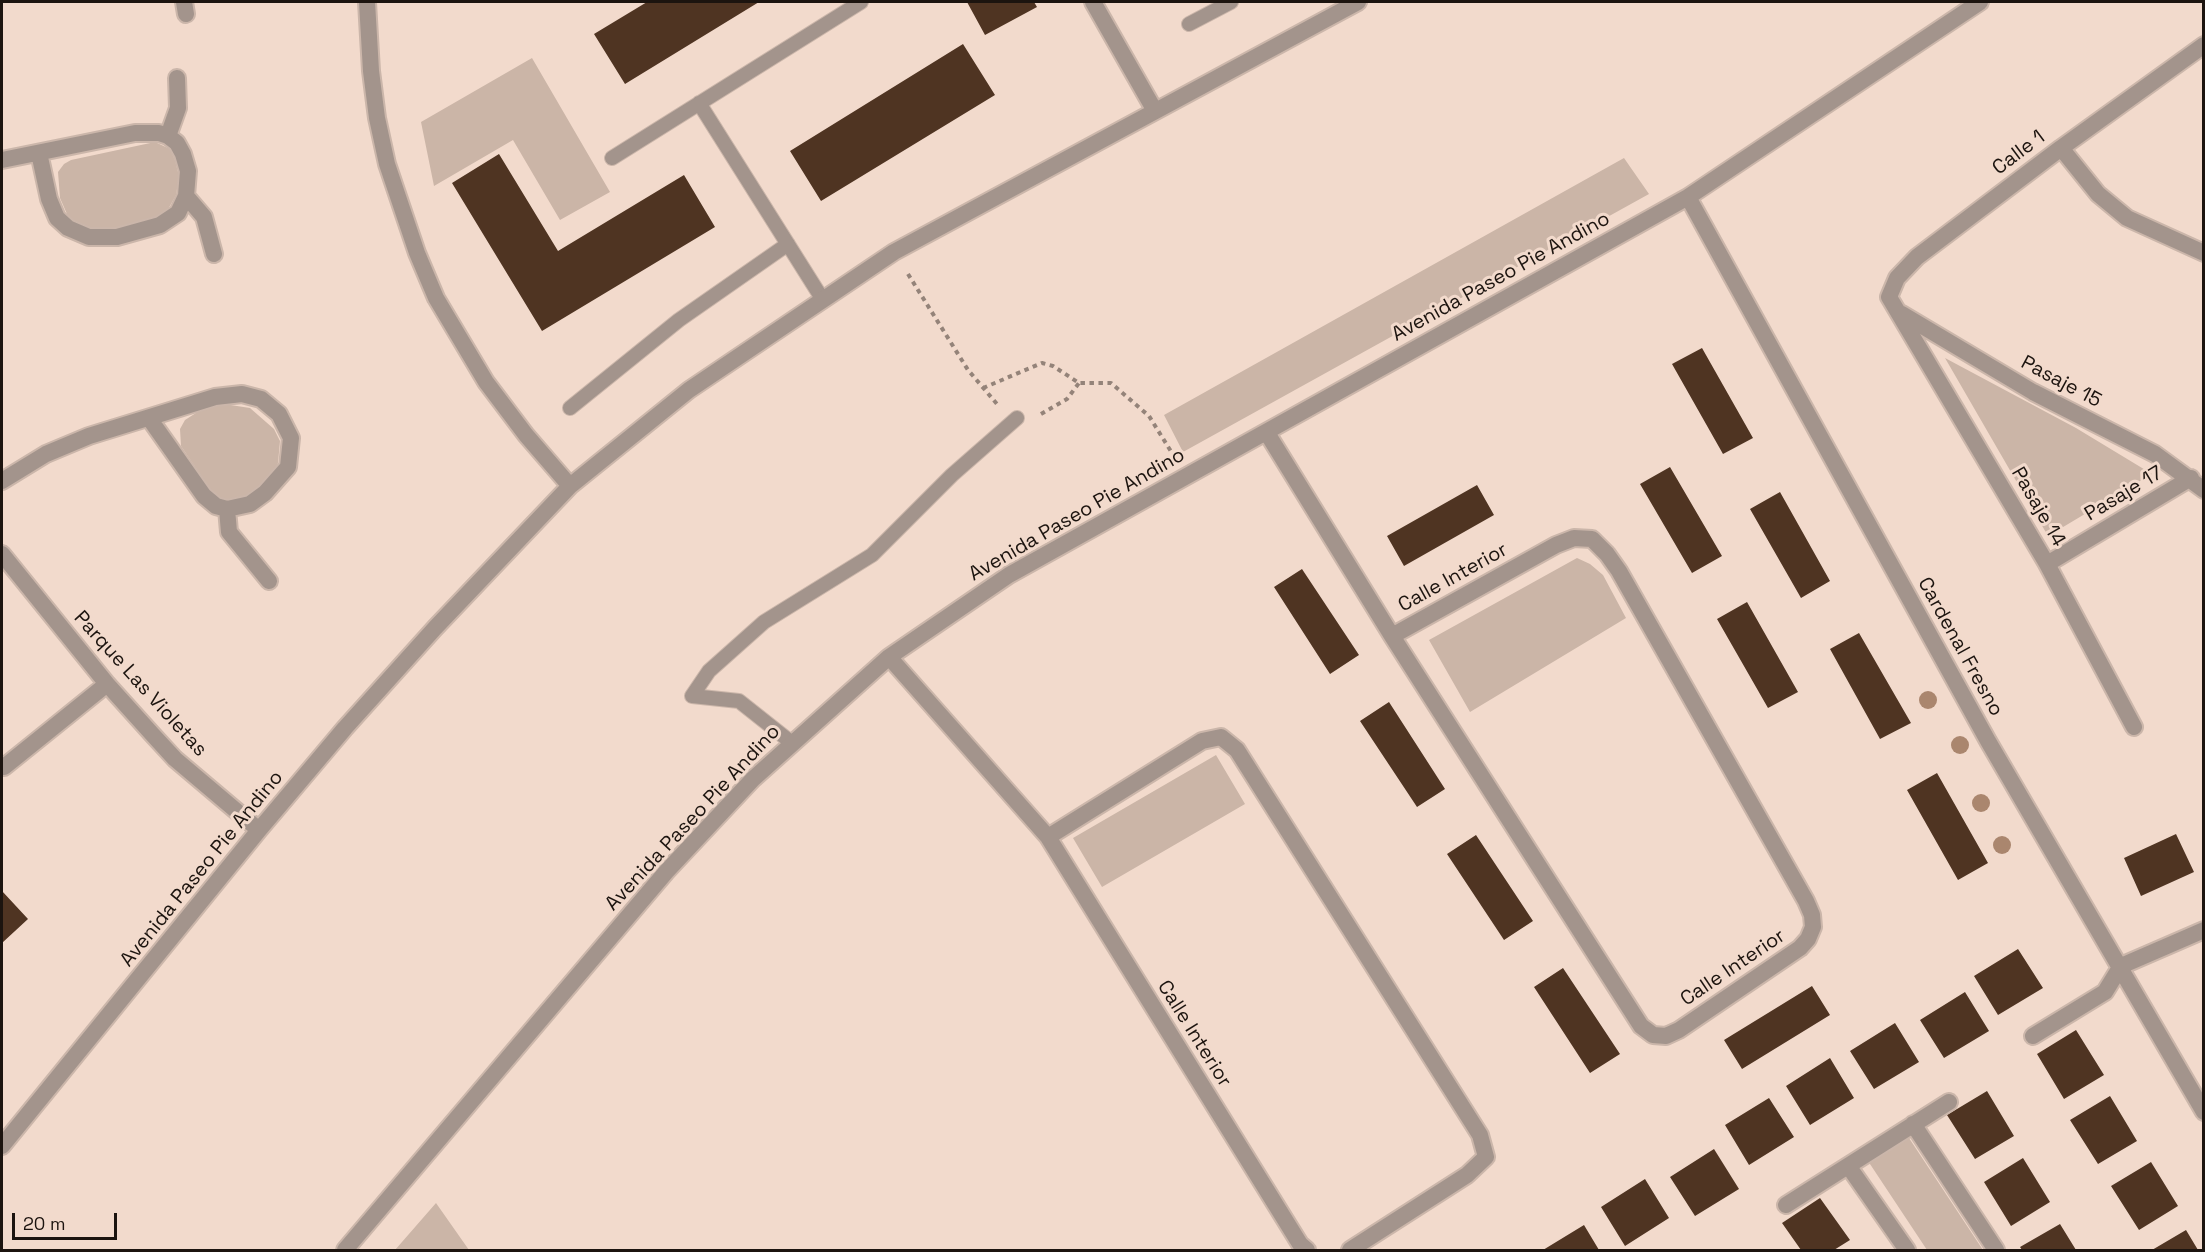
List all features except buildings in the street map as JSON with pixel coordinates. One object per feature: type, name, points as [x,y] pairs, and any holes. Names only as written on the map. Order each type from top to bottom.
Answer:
[{"type":"street","points":[[367,2],[371,71],[377,118],[387,164],[417,253],[436,298],[486,382],[526,435],[570,486]]},
{"type":"street","points":[[1093,2],[1155,111]]},
{"type":"street","name":"Avenida Paseo Pie Andino","points":[[2,1146],[259,830],[435,628],[570,486],[689,390],[894,252],[1358,2]]},
{"type":"street","name":"Avenida Paseo Pie Andino","points":[[345,1251],[666,872],[753,779],[889,657],[1009,575],[1688,196],[1980,2]]},
{"type":"street","name":"Calle 1","points":[[1899,312],[1888,297],[1897,278],[1906,267],[2061,148],[2204,45]]},
{"type":"street","points":[[168,136],[178,108],[177,78]]},
{"type":"street","points":[[2,160],[135,133],[168,136],[177,143],[183,154],[188,171],[186,196],[178,213],[160,225],[117,237],[89,237],[68,228],[57,218],[49,199],[39,153]]},
{"type":"street","points":[[2061,148],[2098,194],[2127,218],[2204,253]]},
{"type":"street","points":[[186,196],[204,217],[214,254]]},
{"type":"street","name":"Cardenal Fresno","points":[[1688,196],[1982,731],[2204,1112]]},
{"type":"street","name":"Pasaje 15","points":[[1899,312],[2033,392],[2156,454],[2204,490]]},
{"type":"street","name":"Pasaje 14","points":[[1899,312],[2047,564],[2134,727]]},
{"type":"street","points":[[2,481],[66,445],[149,418],[215,397],[242,394],[261,399],[279,414],[291,438],[288,467],[265,493],[250,504],[227,509],[216,506],[204,496],[149,418]]},
{"type":"street","name":"Calle Interior","points":[[1267,433],[1392,636],[1631,1014],[1653,1035],[1666,1036],[1679,1030],[1800,948],[1808,939],[1813,927],[1812,915],[1806,901],[1619,571],[1607,554],[1592,540],[1574,538],[1556,545],[1392,636]]},
{"type":"street","name":"Pasaje 17","points":[[2047,564],[2191,478]]},
{"type":"street","points":[[227,509],[229,532],[269,581]]},
{"type":"street","name":"Parque Las Violetas","points":[[2,554],[107,684],[175,759],[259,830]]},
{"type":"street","name":"Calle Interior","points":[[889,657],[1048,837],[1300,1244],[1307,1251]]},
{"type":"street","points":[[4,767],[107,684]]},
{"type":"street","points":[[1048,837],[1202,741],[1221,737],[1237,750],[1480,1135],[1485,1157],[1467,1175],[1350,1251]]},
{"type":"street","points":[[2033,1036],[2105,992],[2121,966],[2204,930]]},
{"type":"street","points":[[1786,1205],[1949,1102]]},
{"type":"street","points":[[1913,1124],[1996,1251]]},
{"type":"street","points":[[1849,1167],[1907,1251]]},
{"type":"lane","points":[[612,158],[861,2]]},
{"type":"lane","points":[[1189,24],[1231,2]]},
{"type":"lane","points":[[699,103],[823,300]]},
{"type":"lane","points":[[570,408],[680,320],[788,244]]},
{"type":"lane","points":[[792,743],[739,701],[692,696],[709,671],[764,622],[872,555],[951,475],[1017,418]]},
{"type":"path","points":[[894,252],[968,370]]},
{"type":"path","points":[[983,388],[1042,363],[1053,366],[1079,383],[1112,383],[1149,416],[1186,475]]},
{"type":"shaded area","points":[[532,58],[610,192],[560,220],[513,140],[434,186],[421,122]]},
{"type":"shaded area","points":[[155,142],[170,149],[179,176],[176,195],[166,213],[158,218],[111,230],[87,230],[70,221],[60,198],[58,172],[64,164],[71,160]]},
{"type":"shaded area","points":[[1624,158],[1649,194],[1183,452],[1164,415]]},
{"type":"shaded area","points":[[1945,358],[2076,428],[2152,474],[2048,536]]},
{"type":"shaded area","points":[[224,404],[250,408],[274,429],[280,441],[278,463],[272,475],[262,487],[241,500],[220,499],[212,492],[181,446],[180,429],[185,420],[199,411]]},
{"type":"shaded area","points":[[1577,558],[1590,564],[1603,575],[1626,618],[1470,712],[1429,640]]},
{"type":"shaded area","points":[[1216,755],[1245,804],[1102,887],[1073,838]]},
{"type":"shaded area","points":[[1907,1135],[1983,1250],[1927,1250],[1868,1161]]},
{"type":"shaded area","points":[[436,1203],[469,1250],[395,1250]]}]
